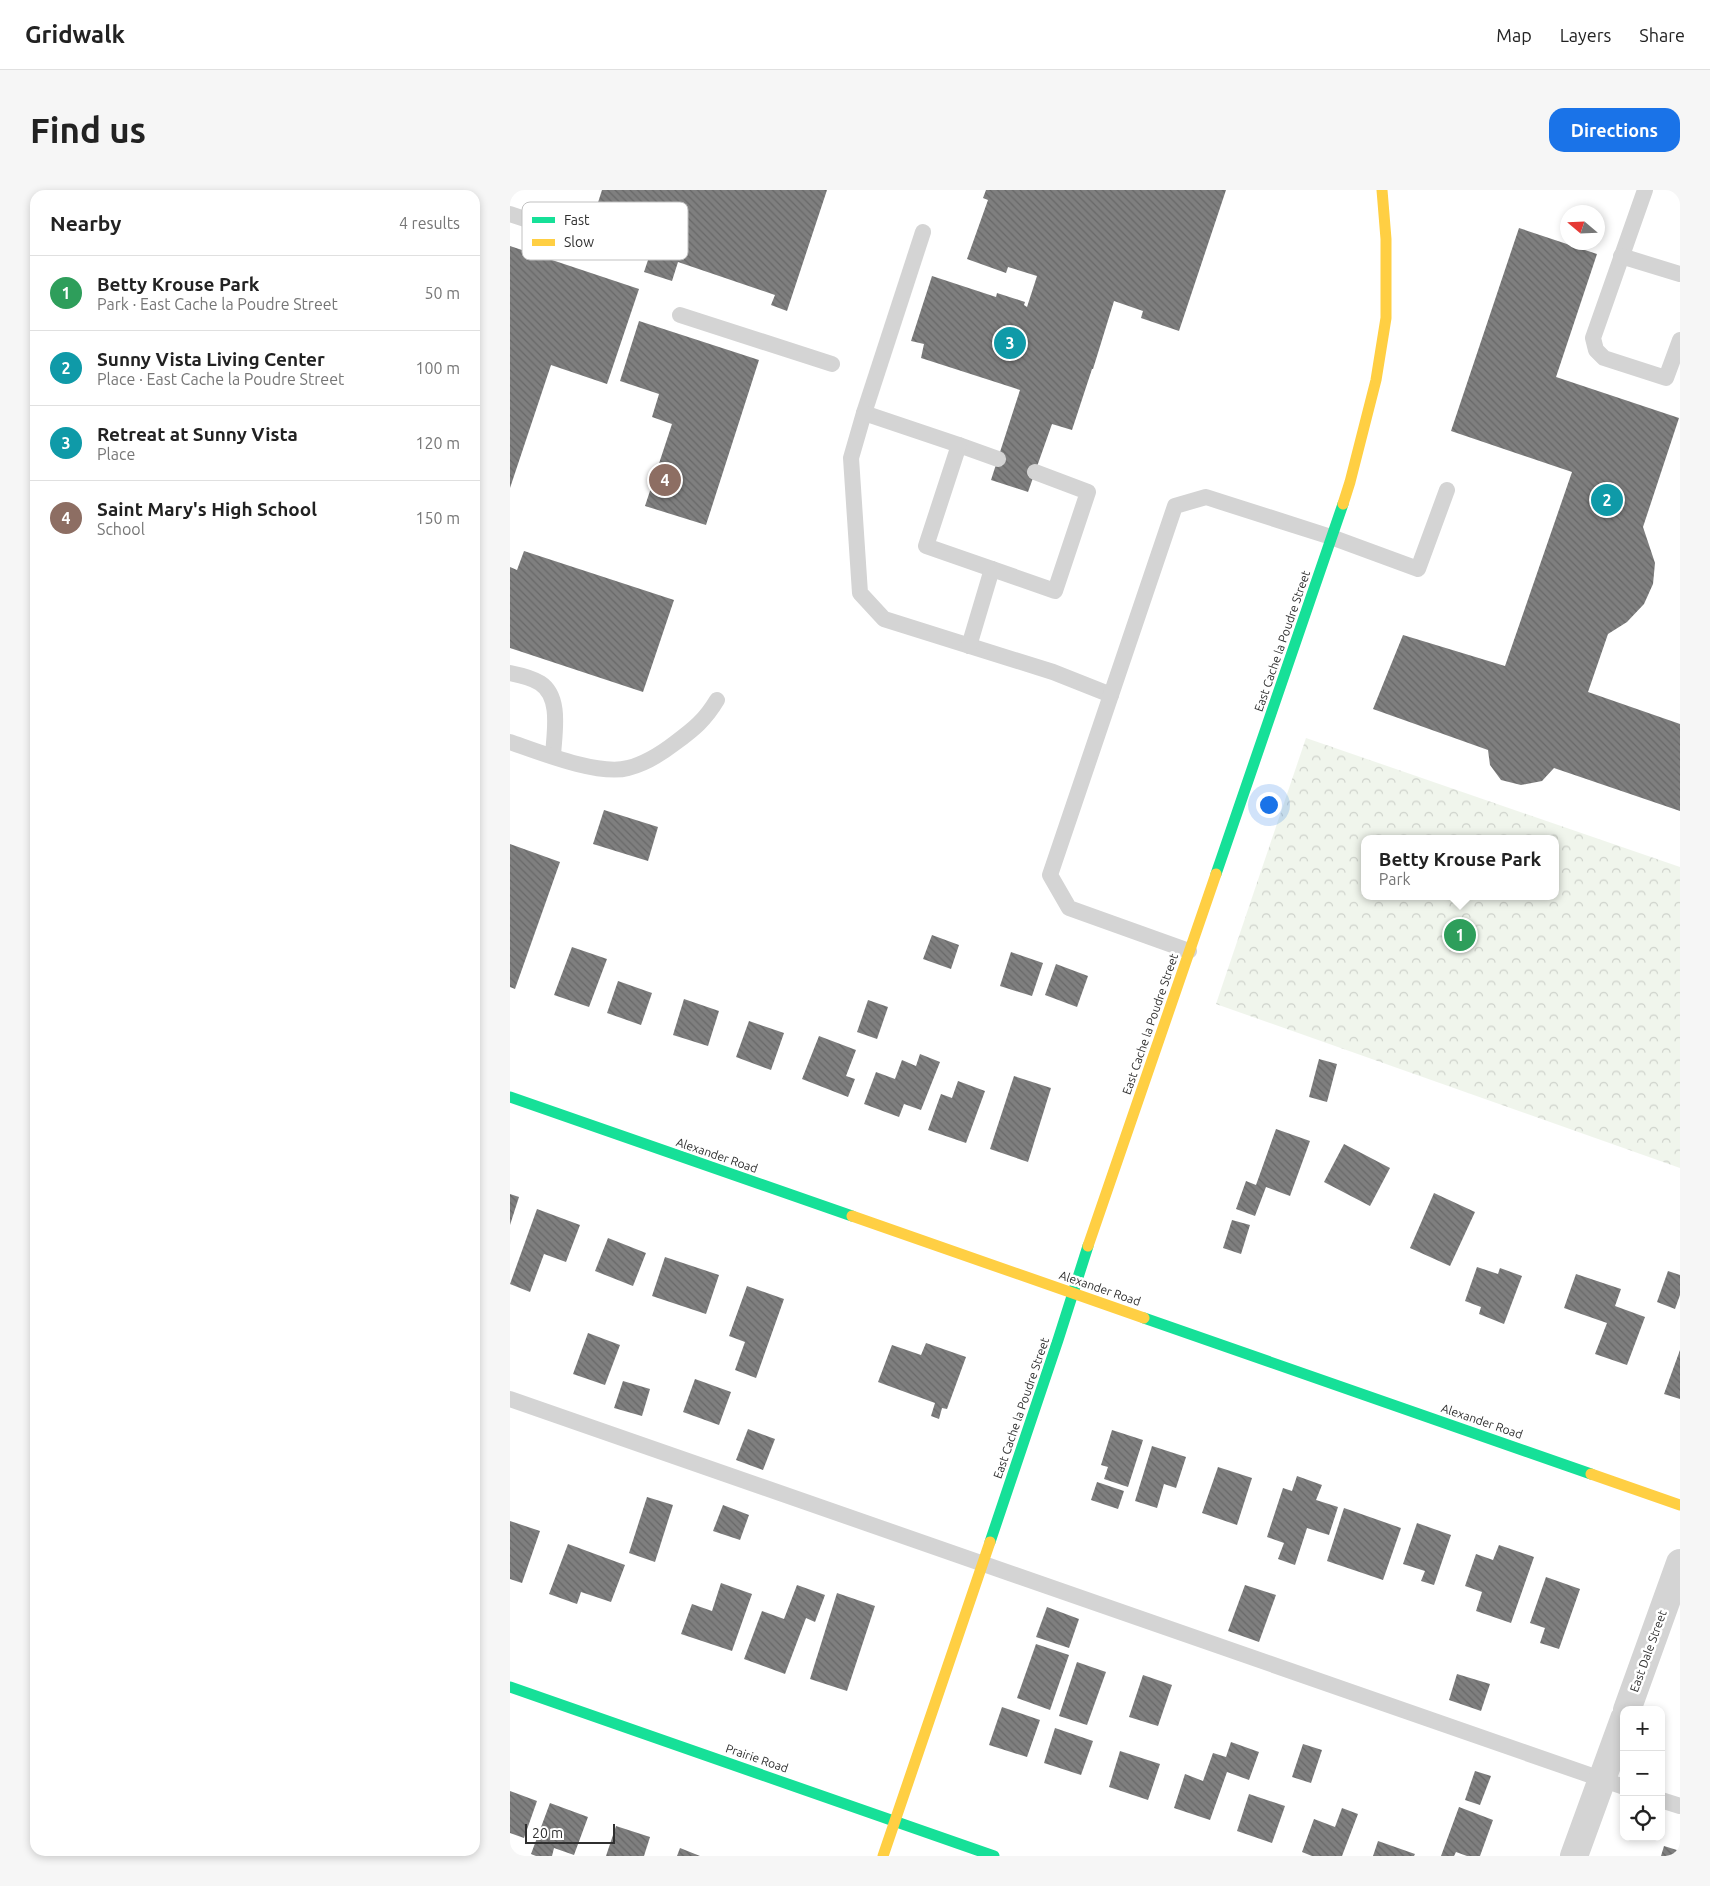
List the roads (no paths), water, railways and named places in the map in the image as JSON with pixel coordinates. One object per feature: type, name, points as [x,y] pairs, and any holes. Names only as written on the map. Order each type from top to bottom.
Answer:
[{"type":"street","name":"East Cache la Poudre Street","points":[[884,1856],[1074,1294],[1086,1251],[1350,482],[1376,380],[1386,318],[1386,239],[1382,190]]},
{"type":"street","name":"Alexander Road","points":[[510,1097],[1680,1505]]},
{"type":"street","name":"East Dale Street","points":[[1628,1706],[1680,1563]]},
{"type":"street","name":"Prairie Road","points":[[510,1687],[994,1856]]},
{"type":"street","points":[[1574,1856],[1613,1783],[1620,1742]]},
{"type":"lane","points":[[1645,190],[1593,338],[1596,350],[1604,358],[1666,378],[1680,340]]},
{"type":"lane","points":[[510,214],[522,218]]},
{"type":"lane","points":[[923,232],[851,458],[860,593],[884,619],[1053,672],[1111,695]]},
{"type":"lane","points":[[1621,256],[1680,274]]},
{"type":"lane","points":[[680,315],[832,364]]},
{"type":"lane","points":[[864,413],[998,459]]},
{"type":"lane","points":[[959,445],[926,546],[1055,591],[1088,492],[1035,472]]},
{"type":"lane","points":[[1189,951],[1069,908],[1050,875],[1175,506],[1206,497],[1331,537],[1418,569],[1447,490]]},
{"type":"lane","points":[[969,646],[992,569]]},
{"type":"lane","points":[[510,673],[542,683],[553,698],[553,756]]},
{"type":"lane","points":[[510,742],[599,768],[627,768],[663,752],[678,741],[706,718],[717,700]]},
{"type":"lane","points":[[510,1399],[982,1565],[1613,1783]]},
{"type":"lane","points":[[1665,1801],[1680,1806]]},
{"type":"place","name":"Retreat at Sunny Vista","points":[[1010,343]]},
{"type":"place","name":"Saint Mary's High School","points":[[665,480]]},
{"type":"place","name":"Sunny Vista Living Center","points":[[1607,500]]},
{"type":"place","name":"Betty Krouse Park","points":[[1460,935]]}]
